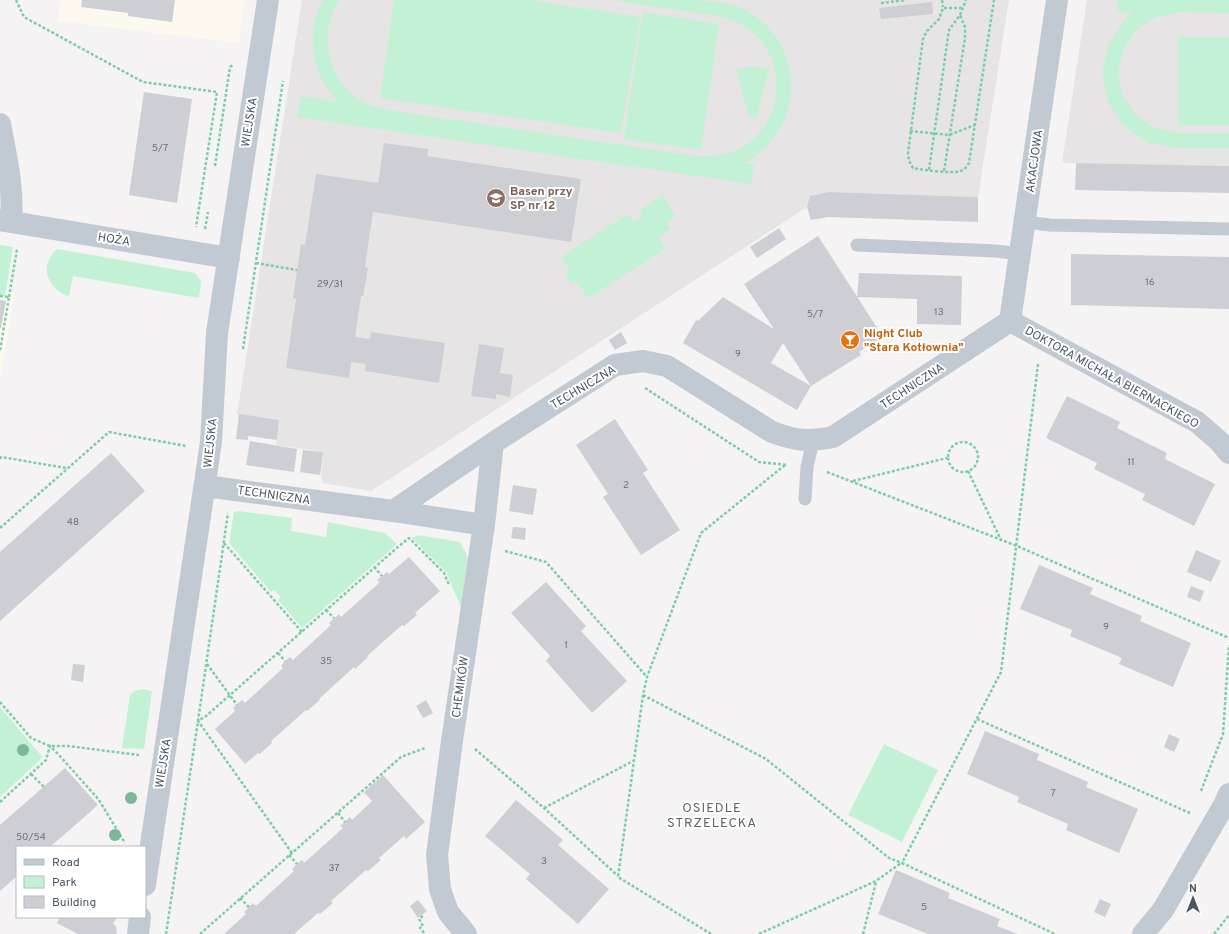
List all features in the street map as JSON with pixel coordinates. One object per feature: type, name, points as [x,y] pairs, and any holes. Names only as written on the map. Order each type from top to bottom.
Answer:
[{"type":"street","name":"WIEJSKA","points":[[146,878],[205,486],[211,442],[218,333],[268,0]]},
{"type":"street","name":"AKACJOWA","points":[[1010,321],[1057,0]]},
{"type":"street","points":[[0,124],[11,188],[12,209],[5,221]]},
{"type":"street","name":"HOŻA","points":[[5,221],[229,258]]},
{"type":"street","name":"DOKTORA MICHAŁA BIERNACKIEGO","points":[[1010,321],[1042,340],[1197,422],[1219,441],[1229,453]]},
{"type":"street","name":"TECHNICZNA","points":[[205,486],[393,511],[493,443],[615,365],[643,361],[667,366],[772,432],[791,439],[813,441],[833,438],[1010,321]]},
{"type":"street","name":"CHEMIKÓW","points":[[466,934],[448,912],[440,889],[437,855],[452,741],[484,525],[493,443]]},
{"type":"street","points":[[393,511],[484,525]]},
{"type":"street","points":[[1143,934],[1163,910],[1227,802]]},
{"type":"street","points":[[138,934],[140,918]]},
{"type":"lane","points":[[1025,222],[1050,225],[1229,230]]},
{"type":"lane","points":[[856,245],[996,251],[1020,254]]},
{"type":"lane","points":[[805,499],[807,467],[813,441]]},
{"type":"path","points":[[16,0],[24,17],[143,82],[217,92],[194,233]]},
{"type":"path","points":[[881,3],[906,0]]},
{"type":"path","points":[[942,0],[943,8],[940,20],[927,31],[923,39],[908,153],[909,161],[914,168],[959,172],[965,169],[969,163],[994,0]]},
{"type":"path","points":[[929,170],[949,30],[960,15],[966,0]]},
{"type":"path","points":[[943,8],[962,8]]},
{"type":"path","points":[[944,171],[965,38],[966,28],[960,15]]},
{"type":"path","points":[[910,131],[949,135],[975,125]]},
{"type":"path","points":[[0,351],[18,245]]},
{"type":"path","points":[[256,263],[297,270]]},
{"type":"path","points":[[0,296],[9,297]]},
{"type":"path","points":[[759,934],[876,881],[902,863],[1001,672],[1042,340]]},
{"type":"path","points":[[644,388],[759,462],[814,467],[1017,546],[1229,638]]},
{"type":"path","points":[[0,528],[66,468],[109,432],[193,447]]},
{"type":"path","points":[[962,441],[969,442],[976,448],[978,455],[977,463],[972,469],[964,472],[956,471],[950,465],[948,458],[949,450],[954,444],[962,441]]},
{"type":"path","points":[[0,458],[66,468]]},
{"type":"path","points":[[852,482],[948,458]]},
{"type":"path","points":[[618,877],[633,762],[647,677],[701,533],[785,464]]},
{"type":"path","points":[[968,471],[1001,540]]},
{"type":"path","points":[[292,853],[198,721],[230,696],[374,567],[409,538],[444,573],[450,586]]},
{"type":"path","points":[[224,543],[302,632]]},
{"type":"path","points":[[504,550],[546,562],[647,677]]},
{"type":"path","points":[[374,567],[382,576]]},
{"type":"path","points":[[326,610],[334,618]]},
{"type":"path","points":[[1200,792],[1223,734],[1229,645]]},
{"type":"path","points":[[278,653],[285,661]]},
{"type":"path","points":[[207,664],[237,705]]},
{"type":"path","points":[[643,695],[766,759],[889,858],[1055,934]]},
{"type":"path","points":[[0,702],[31,738],[50,746],[99,800],[127,846]]},
{"type":"path","points":[[976,719],[1192,814]]},
{"type":"path","points":[[200,934],[401,757],[424,748],[463,738],[544,808],[618,877],[711,934]]},
{"type":"path","points":[[50,746],[68,746],[140,755]]},
{"type":"path","points":[[0,802],[46,760],[50,746]]},
{"type":"path","points":[[544,808],[633,762]]},
{"type":"path","points":[[31,774],[44,787]]},
{"type":"path","points":[[338,813],[345,822]]},
{"type":"path","points":[[289,856],[297,864]]},
{"type":"path","points":[[863,934],[876,881]]},
{"type":"path","points":[[240,898],[249,907]]},
{"type":"path","points":[[1214,934],[1229,915]]},
{"type":"shaded area","points":[[61,0],[244,0],[239,43],[58,21]]},
{"type":"shaded area","points":[[302,0],[1009,0],[978,197],[829,192],[810,196],[807,207],[371,491],[323,483],[321,476],[323,452],[276,445],[279,420],[237,415]]},
{"type":"shaded area","points":[[1087,0],[1229,0],[1229,166],[1062,163]]},
{"type":"shaded area","points":[[0,290],[15,293],[0,378]]},
{"type":"green space","points":[[323,0],[340,0],[333,12],[327,38],[328,52],[338,77],[346,88],[356,97],[388,110],[696,156],[717,156],[729,153],[745,145],[758,134],[768,121],[774,105],[776,89],[775,72],[770,56],[757,36],[741,25],[717,16],[610,0],[714,1],[737,6],[756,16],[771,30],[782,47],[789,66],[791,86],[789,106],[782,125],[770,142],[752,159],[744,163],[754,165],[751,184],[297,117],[301,96],[340,102],[330,92],[323,80],[317,68],[314,54],[314,26],[317,13]]},
{"type":"green space","points":[[394,0],[531,0],[640,17],[621,133],[380,98]]},
{"type":"green space","points":[[1117,0],[1229,0],[1229,13],[1179,12],[1156,17],[1136,30],[1123,50],[1118,73],[1123,96],[1136,115],[1155,128],[1178,133],[1229,133],[1229,148],[1177,148],[1148,143],[1124,126],[1108,102],[1102,74],[1108,45],[1124,20],[1132,13],[1117,12]]},
{"type":"green space","points":[[643,12],[719,24],[701,150],[624,139]]},
{"type":"green space","points":[[1178,37],[1229,37],[1229,125],[1178,125]]},
{"type":"green space","points":[[746,67],[769,69],[756,119],[752,117],[749,118],[736,69]]},
{"type":"green space","points":[[663,195],[676,216],[666,222],[671,229],[658,237],[665,249],[588,298],[577,281],[572,285],[565,274],[570,271],[561,257],[628,214],[634,222],[643,216],[639,210]]},
{"type":"green space","points":[[0,245],[13,247],[5,296],[0,295]]},
{"type":"green space","points":[[57,249],[195,273],[201,281],[199,298],[73,276],[69,297],[55,288],[48,276],[48,262]]},
{"type":"green space","points":[[238,511],[292,518],[291,531],[326,537],[328,522],[385,533],[397,544],[302,628],[278,600],[281,597],[274,590],[271,592],[229,543],[234,512]]},
{"type":"green space","points":[[418,535],[460,542],[467,555],[470,569],[464,614],[446,572],[412,538]]},
{"type":"green space","points":[[143,689],[152,691],[144,749],[122,748],[130,695],[134,691]]},
{"type":"green space","points":[[0,707],[42,757],[0,797]]},
{"type":"green space","points":[[884,744],[938,770],[902,842],[848,815]]},
{"type":"building","points":[[82,0],[175,0],[172,22],[128,16],[128,13],[81,7]]},
{"type":"building","points":[[932,2],[933,14],[881,19],[879,8]]},
{"type":"building","points":[[144,92],[192,99],[177,203],[129,195]]},
{"type":"building","points":[[384,143],[428,149],[427,156],[581,179],[571,242],[373,212],[365,267],[368,268],[363,296],[361,296],[355,337],[370,339],[371,332],[445,343],[439,383],[365,371],[366,364],[351,362],[349,378],[286,368],[296,299],[293,298],[301,244],[305,245],[316,174],[378,183]]},
{"type":"building","points":[[1076,163],[1229,166],[1229,193],[1075,190]]},
{"type":"building","points":[[829,192],[978,197],[978,222],[828,217],[811,220],[807,207],[810,196]]},
{"type":"building","points":[[779,228],[786,239],[757,258],[750,247]]},
{"type":"building","points":[[818,236],[883,337],[859,352],[861,355],[811,386],[797,410],[683,343],[696,320],[698,321],[723,297],[774,329],[744,284]],"holes":[[[783,343],[811,386],[771,363]]]},
{"type":"building","points":[[1071,254],[1229,257],[1229,309],[1071,305]]},
{"type":"building","points":[[859,273],[962,276],[961,325],[917,324],[917,299],[857,297]]},
{"type":"building","points":[[0,300],[6,301],[1,328],[0,328]]},
{"type":"building","points":[[621,332],[627,343],[615,350],[609,340]]},
{"type":"building","points":[[479,344],[504,348],[500,373],[513,375],[510,397],[496,394],[496,399],[471,396]]},
{"type":"building","points":[[1067,396],[1120,422],[1117,428],[1167,453],[1165,459],[1215,484],[1194,526],[1142,500],[1145,494],[1094,469],[1097,463],[1046,438]]},
{"type":"building","points":[[239,414],[279,420],[277,440],[248,436],[248,440],[236,439]]},
{"type":"building","points":[[615,419],[648,470],[643,473],[680,530],[641,555],[603,497],[608,494],[576,445]]},
{"type":"building","points":[[250,441],[297,449],[294,472],[246,465]]},
{"type":"building","points":[[303,450],[323,452],[320,475],[300,472]]},
{"type":"building","points":[[111,453],[145,491],[0,621],[0,552]]},
{"type":"building","points":[[513,485],[537,489],[533,515],[509,511]]},
{"type":"building","points":[[513,527],[526,528],[525,540],[511,538]]},
{"type":"building","points":[[1196,550],[1221,561],[1211,582],[1187,572]]},
{"type":"building","points":[[409,557],[440,591],[415,613],[417,615],[404,626],[402,625],[367,656],[368,657],[355,669],[354,667],[319,699],[320,700],[307,711],[306,710],[271,741],[272,743],[260,754],[258,753],[245,764],[215,729],[235,711],[233,708],[242,700],[245,703],[283,668],[281,666],[285,661],[290,657],[293,660],[331,625],[329,623],[339,614],[341,617],[380,582],[377,580],[387,572],[389,574]]},
{"type":"building","points":[[1039,565],[1093,588],[1090,594],[1142,616],[1140,621],[1191,643],[1173,687],[1119,664],[1122,658],[1070,636],[1072,630],[1020,609]]},
{"type":"building","points":[[546,582],[586,626],[581,631],[627,681],[592,713],[546,661],[550,656],[511,613]]},
{"type":"building","points":[[1191,586],[1204,591],[1200,602],[1187,597]]},
{"type":"building","points":[[73,664],[85,665],[83,682],[71,680]]},
{"type":"building","points":[[426,700],[433,713],[423,718],[416,706]]},
{"type":"building","points":[[985,731],[1039,754],[1037,760],[1088,782],[1086,787],[1138,809],[1119,853],[1066,830],[1068,824],[1017,802],[1019,797],[967,774]]},
{"type":"building","points":[[1169,734],[1180,739],[1174,752],[1164,747]]},
{"type":"building","points":[[65,768],[98,805],[51,846],[16,846],[16,877],[0,891],[0,825]]},
{"type":"building","points":[[383,775],[425,822],[406,839],[404,836],[379,858],[381,860],[368,871],[366,870],[331,901],[333,903],[320,914],[318,913],[294,934],[224,934],[246,914],[244,912],[253,903],[256,906],[294,871],[292,869],[297,864],[302,860],[304,863],[343,828],[340,826],[350,817],[352,820],[372,801],[364,792]]},
{"type":"building","points":[[516,800],[563,840],[558,845],[609,889],[578,924],[526,879],[530,874],[485,836]]},
{"type":"building","points":[[896,870],[950,893],[948,898],[1000,919],[997,926],[1018,934],[928,934],[878,914]]},
{"type":"building","points":[[1100,899],[1111,904],[1105,917],[1094,912]]},
{"type":"building","points":[[418,900],[427,911],[418,918],[410,906]]},
{"type":"building","points":[[60,918],[116,918],[113,924],[116,926],[117,934],[78,934],[57,923]]},
{"type":"place","name":"Basen przy SP nr 12","points":[[496,198]]},
{"type":"place","name":"Night Club \"Stara Kotłownia\"","points":[[850,340]]},
{"type":"district","name":"OSIEDLE STRZELECKA","points":[[712,814]]}]
